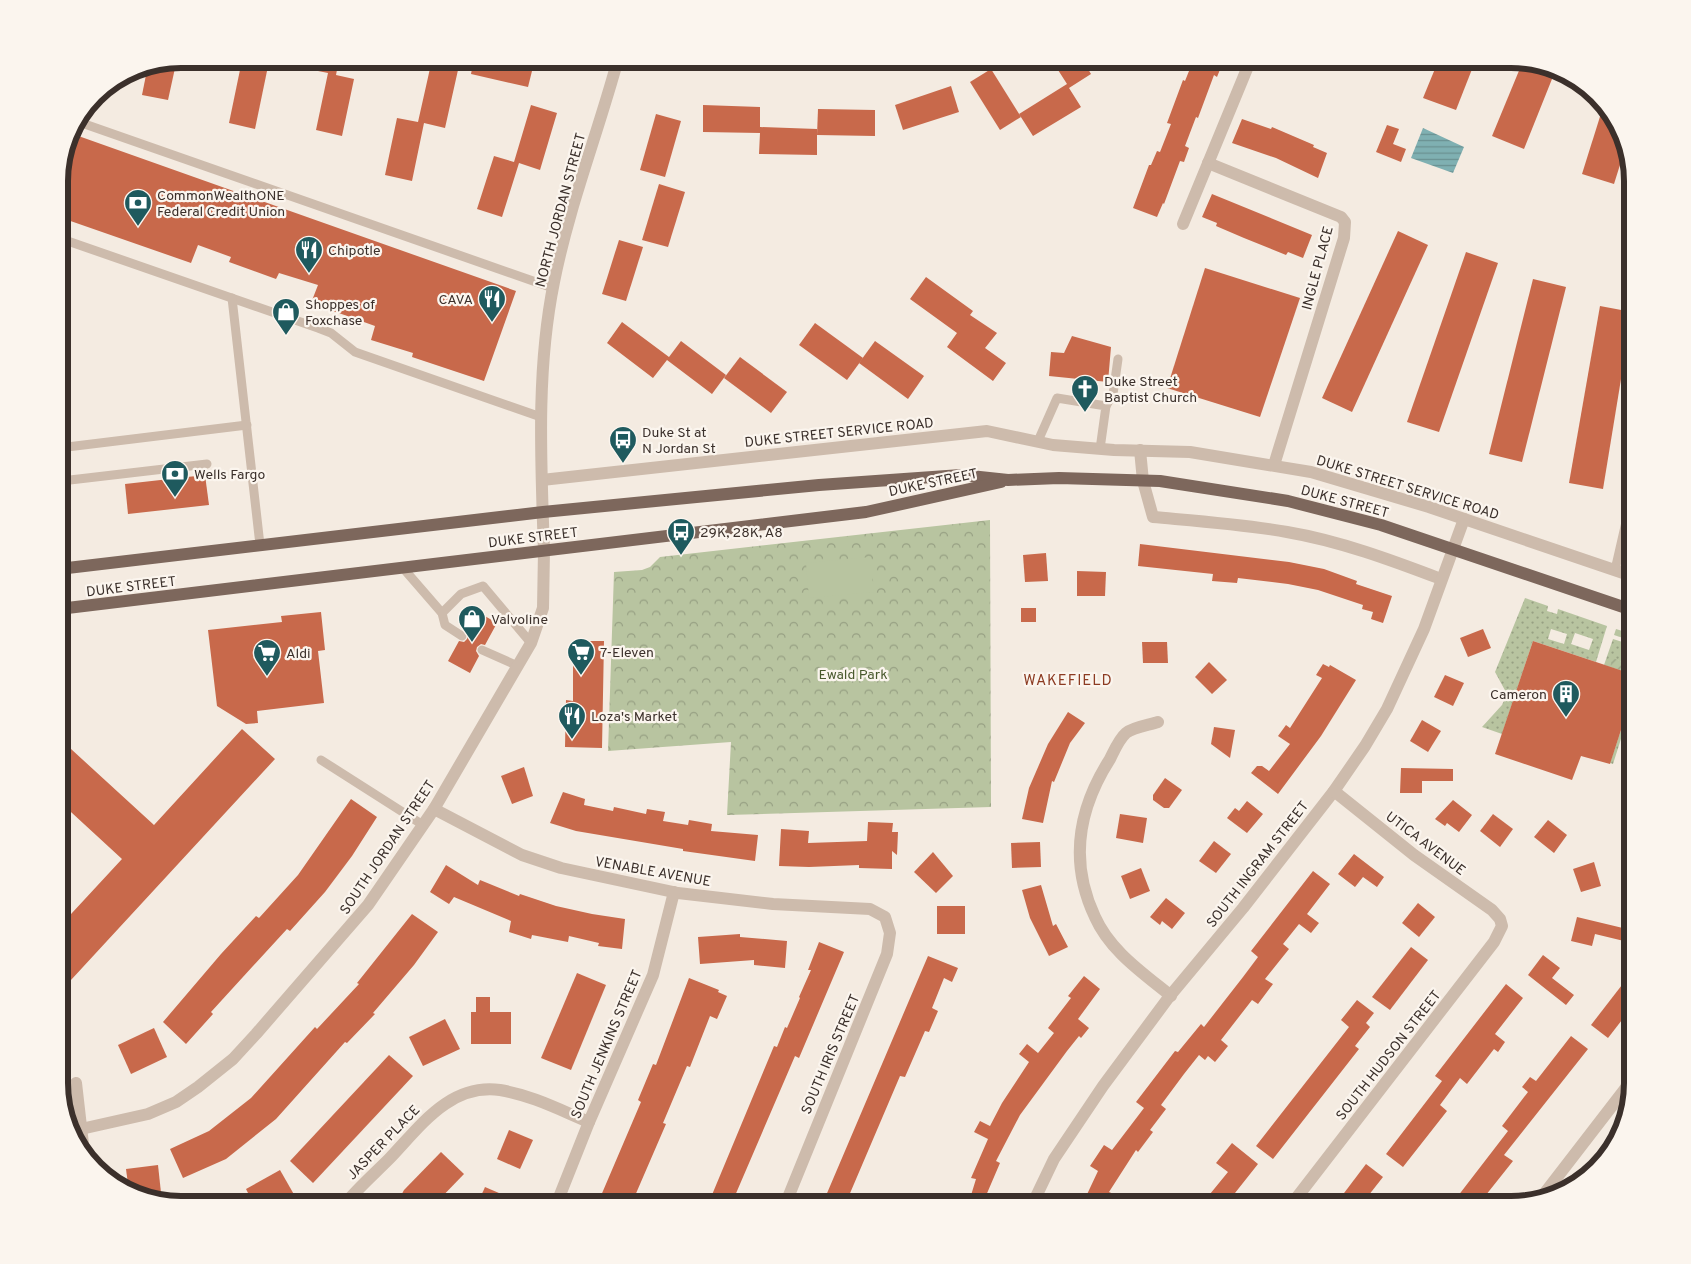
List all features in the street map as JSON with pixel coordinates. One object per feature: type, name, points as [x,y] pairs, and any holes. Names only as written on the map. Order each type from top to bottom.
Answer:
[{"type":"main road","name":"DUKE STREET","points":[[68,567],[543,512],[868,481],[961,475],[1008,480],[1060,478],[1143,481],[1198,486],[1288,502],[1381,525],[1624,607]]},
{"type":"main road","name":"DUKE STREET","points":[[68,609],[866,512],[965,492],[1008,480]]},
{"type":"street","points":[[1183,224],[1248,67]]},
{"type":"street","name":"NORTH JORDAN STREET","points":[[544,551],[541,417],[546,332],[553,288],[568,227],[615,68]]},
{"type":"street","name":"INGLE PLACE","points":[[1208,163],[1341,217],[1345,222],[1344,238],[1274,465]]},
{"type":"street","name":"DUKE STREET SERVICE ROAD","points":[[542,480],[987,431],[1038,441],[1100,449],[1190,452],[1274,465],[1350,482],[1624,573]]},
{"type":"street","points":[[1140,450],[1143,481],[1153,517],[1251,527],[1320,539],[1393,561],[1441,579]]},
{"type":"street","name":"SOUTH INGRAM STREET","points":[[1036,1196],[1054,1159],[1103,1086],[1171,996],[1243,908],[1352,766],[1387,709],[1424,628],[1451,550],[1464,519]]},
{"type":"street","name":"SOUTH JORDAN STREET","points":[[81,1129],[148,1114],[176,1102],[198,1087],[233,1059],[368,905],[434,809],[531,643],[544,608],[544,551]]},
{"type":"street","points":[[1158,722],[1126,733],[1100,774],[1083,817],[1080,858],[1084,886],[1095,918],[1126,959],[1171,996]]},
{"type":"street","name":"UTICA AVENUE","points":[[1334,791],[1414,855],[1492,910],[1500,919]]},
{"type":"street","name":"VENABLE AVENUE","points":[[434,809],[498,844],[542,862],[588,875],[674,892],[773,904],[870,909],[879,914]]},
{"type":"street","name":"SOUTH JENKINS STREET","points":[[560,1196],[589,1122],[653,975],[674,892]]},
{"type":"street","name":"SOUTH IRIS STREET","points":[[789,1196],[887,954],[890,933],[885,917],[879,914]]},
{"type":"street","name":"SOUTH HUDSON STREET","points":[[1298,1196],[1494,942],[1502,926],[1500,919]]},
{"type":"street","points":[[76,1083],[82,1138]]},
{"type":"street","name":"JASPER PLACE","points":[[352,1196],[424,1119],[455,1097],[476,1091],[498,1090],[526,1097],[589,1122]]},
{"type":"street","points":[[1546,1191],[1623,1092]]},
{"type":"lane","points":[[83,124],[553,288]]},
{"type":"lane","points":[[68,241],[331,333],[355,352],[541,417]]},
{"type":"lane","points":[[232,298],[260,545]]},
{"type":"lane","points":[[1100,449],[1106,406],[1113,394],[1118,359]]},
{"type":"lane","points":[[1038,441],[1057,398],[1106,406]]},
{"type":"lane","points":[[68,447],[247,425]]},
{"type":"lane","points":[[70,480],[207,464]]},
{"type":"lane","points":[[1614,570],[1624,529]]},
{"type":"lane","points":[[403,568],[442,613],[445,626],[462,636]]},
{"type":"lane","points":[[442,613],[461,594],[483,586],[531,643]]},
{"type":"lane","points":[[482,650],[518,666]]},
{"type":"lane","points":[[322,760],[423,825]]},
{"type":"green space","name":"Ewald Park","points":[[990,520],[991,807],[727,815],[731,742],[608,751],[614,572],[642,570],[650,567],[660,557]]},
{"type":"green space","points":[[870,557],[874,592],[809,598],[806,563]]},
{"type":"green space","points":[[1525,598],[1548,606],[1547,611],[1557,614],[1558,609],[1607,626],[1596,662],[1533,641],[1502,734],[1482,727],[1502,705],[1507,694],[1495,672]],"holes":[[[1551,629],[1567,634],[1564,644],[1548,639]],[[1575,633],[1593,639],[1589,650],[1571,644]]]},
{"type":"green space","points":[[1616,629],[1624,632],[1624,638],[1614,635]]},
{"type":"green space","points":[[1613,639],[1624,642],[1624,663],[1614,659],[1610,667],[1604,665]]},
{"type":"green space","points":[[1613,658],[1624,663],[1624,671],[1610,667]]},
{"type":"green space","points":[[1624,721],[1624,729],[1613,764],[1610,763]]},
{"type":"water","points":[[1423,128],[1464,147],[1453,173],[1411,158]]},
{"type":"building","points":[[1056,67],[1087,67],[1091,74],[1069,88],[1081,107],[1033,136],[1019,114],[1067,84]]},
{"type":"building","points":[[1191,67],[1221,67],[1217,77],[1214,75],[1198,118],[1196,117],[1185,146],[1189,148],[1184,162],[1180,161],[1164,204],[1157,217],[1133,208],[1149,165],[1151,165],[1157,151],[1160,152],[1171,124],[1167,123],[1183,80],[1185,81]]},
{"type":"building","points":[[1436,67],[1473,67],[1456,110],[1423,98]]},
{"type":"building","points":[[175,68],[168,100],[142,95],[147,72]]},
{"type":"building","points":[[240,68],[254,68],[267,71],[255,129],[229,123]]},
{"type":"building","points":[[303,68],[337,68],[336,75],[354,79],[342,136],[316,130],[328,73]]},
{"type":"building","points":[[430,68],[458,70],[445,128],[424,123],[412,181],[385,175],[397,118],[418,122]]},
{"type":"building","points":[[472,68],[533,68],[528,87],[471,74]]},
{"type":"building","points":[[1520,68],[1553,76],[1524,149],[1492,136]]},
{"type":"building","points":[[991,69],[1021,117],[1000,130],[970,82]]},
{"type":"building","points":[[951,86],[959,112],[903,130],[895,105]]},
{"type":"building","points":[[531,105],[557,113],[540,170],[519,163],[502,217],[477,209],[494,156],[514,162]]},
{"type":"building","points":[[703,105],[760,107],[760,127],[817,129],[817,155],[759,154],[760,133],[703,132]]},
{"type":"building","points":[[818,109],[875,110],[875,136],[817,135]]},
{"type":"building","points":[[656,114],[681,121],[665,177],[640,170]]},
{"type":"building","points":[[1601,114],[1612,130],[1618,144],[1621,161],[1614,184],[1582,174]]},
{"type":"building","points":[[1242,119],[1271,129],[1272,127],[1314,145],[1313,147],[1327,153],[1318,178],[1276,158],[1232,143]]},
{"type":"building","points":[[1387,125],[1399,129],[1393,144],[1406,149],[1401,162],[1376,152]]},
{"type":"building","points":[[77,135],[516,291],[484,381],[412,357],[413,353],[371,340],[375,326],[311,303],[318,285],[279,273],[276,279],[229,262],[231,257],[198,245],[191,263],[68,220],[68,166]]},
{"type":"building","points":[[659,184],[685,192],[668,247],[642,240]]},
{"type":"building","points":[[1212,194],[1312,235],[1303,258],[1288,252],[1286,255],[1244,238],[1216,226],[1217,223],[1202,217]]},
{"type":"building","points":[[1398,231],[1428,245],[1352,412],[1322,398]]},
{"type":"building","points":[[619,240],[643,247],[626,301],[602,294]]},
{"type":"building","points":[[1466,252],[1498,263],[1439,432],[1407,422]]},
{"type":"building","points":[[1205,268],[1300,298],[1260,417],[1167,388]]},
{"type":"building","points":[[926,277],[973,311],[970,315],[997,333],[985,348],[1006,363],[993,381],[947,347],[957,333],[910,299]]},
{"type":"building","points":[[1533,279],[1566,287],[1522,462],[1489,454]]},
{"type":"building","points":[[1600,306],[1624,310],[1624,361],[1603,489],[1569,483]]},
{"type":"building","points":[[622,322],[669,357],[681,341],[726,375],[712,394],[667,360],[653,378],[607,343]]},
{"type":"building","points":[[815,323],[863,358],[847,380],[799,345]]},
{"type":"building","points":[[1072,336],[1111,347],[1108,382],[1049,376],[1051,352],[1064,353]]},
{"type":"building","points":[[875,341],[924,376],[908,399],[859,363]]},
{"type":"building","points":[[740,357],[787,392],[771,413],[724,378]]},
{"type":"building","points":[[205,475],[209,505],[128,514],[125,484]]},
{"type":"building","points":[[1140,544],[1289,562],[1324,569],[1357,581],[1356,584],[1392,596],[1383,623],[1371,619],[1373,612],[1362,609],[1363,605],[1318,590],[1238,578],[1237,583],[1212,581],[1213,574],[1138,566]]},
{"type":"building","points":[[1046,553],[1048,581],[1025,582],[1023,555]]},
{"type":"building","points":[[1077,571],[1106,572],[1105,596],[1077,596]]},
{"type":"building","points":[[1021,608],[1036,608],[1036,622],[1021,622]]},
{"type":"building","name":"Valvoline","points":[[476,611],[497,623],[485,645],[481,644],[477,647],[476,651],[479,656],[470,673],[448,661],[459,641],[464,642],[467,639],[468,634],[465,630]]},
{"type":"building","name":"Aldi","points":[[321,612],[325,650],[318,651],[324,703],[257,711],[258,723],[246,724],[217,706],[208,630],[282,622],[281,616]]},
{"type":"building","points":[[1483,629],[1491,648],[1468,657],[1460,638]]},
{"type":"building","points":[[573,641],[604,641],[602,748],[565,747],[566,700],[573,701]]},
{"type":"building","name":"Cameron","points":[[1533,641],[1624,671],[1624,721],[1610,764],[1581,756],[1572,780],[1495,754]]},
{"type":"building","points":[[1142,642],[1167,642],[1168,663],[1143,663]]},
{"type":"building","points":[[1209,662],[1227,680],[1212,694],[1195,677]]},
{"type":"building","points":[[1323,664],[1329,667],[1330,665],[1356,680],[1321,736],[1278,794],[1251,773],[1257,766],[1262,766],[1269,771],[1290,744],[1278,736],[1286,725],[1290,728],[1322,678],[1316,675]]},
{"type":"building","points":[[1445,675],[1464,683],[1453,706],[1434,697]]},
{"type":"building","points":[[1068,712],[1085,723],[1070,743],[1054,782],[1052,781],[1043,823],[1022,819],[1029,788],[1048,744]]},
{"type":"building","points":[[1422,720],[1441,731],[1428,752],[1410,741]]},
{"type":"building","points":[[1214,727],[1235,730],[1230,758],[1211,744]]},
{"type":"building","points":[[242,729],[275,759],[68,983],[68,917],[122,859],[68,809],[68,746],[154,825]]},
{"type":"building","points":[[524,767],[533,796],[512,804],[501,776]]},
{"type":"building","points":[[1401,768],[1453,769],[1453,781],[1422,781],[1422,793],[1400,793]]},
{"type":"building","points":[[1165,778],[1182,790],[1169,808],[1164,808],[1153,800],[1153,795]]},
{"type":"building","points":[[563,792],[585,799],[584,805],[613,811],[614,807],[646,814],[647,809],[665,812],[663,821],[688,825],[689,820],[712,824],[711,831],[758,835],[755,861],[683,851],[683,849],[576,831],[550,823]]},
{"type":"building","points":[[351,799],[377,817],[352,856],[325,892],[290,931],[287,929],[253,966],[211,1012],[213,1014],[186,1044],[163,1022],[221,954],[256,916],[259,918],[298,875]]},
{"type":"building","points":[[1453,800],[1472,815],[1459,832],[1447,823],[1445,826],[1435,819]]},
{"type":"building","points":[[1247,801],[1263,814],[1247,833],[1227,818],[1235,808],[1239,811]]},
{"type":"building","points":[[1120,814],[1147,818],[1143,843],[1116,838]]},
{"type":"building","points":[[1493,814],[1513,829],[1500,847],[1480,831]]},
{"type":"building","points":[[1548,820],[1567,835],[1554,853],[1534,837]]},
{"type":"building","points":[[868,822],[893,823],[892,832],[898,832],[897,855],[892,851],[892,869],[859,868],[859,865],[779,866],[781,829],[809,831],[808,843],[867,841]]},
{"type":"building","points":[[1214,841],[1231,854],[1216,873],[1199,861]]},
{"type":"building","points":[[1040,842],[1041,867],[1012,868],[1011,843]]},
{"type":"building","points":[[933,852],[953,876],[936,893],[914,872]]},
{"type":"building","points":[[1354,854],[1384,877],[1377,887],[1363,877],[1355,887],[1338,874]]},
{"type":"building","points":[[1594,862],[1601,886],[1581,892],[1573,869]]},
{"type":"building","points":[[446,865],[478,885],[480,880],[519,896],[520,894],[556,906],[625,919],[622,949],[598,946],[599,943],[569,936],[568,942],[532,935],[531,939],[509,932],[511,921],[454,897],[449,904],[430,892]]},
{"type":"building","points":[[1141,868],[1150,891],[1130,899],[1121,876]]},
{"type":"building","points":[[1313,871],[1330,884],[1307,914],[1319,923],[1311,933],[1299,924],[1283,944],[1289,949],[1265,979],[1273,984],[1258,1004],[1252,1000],[1221,1040],[1228,1046],[1215,1062],[1208,1056],[1205,1060],[1199,1055],[1161,1105],[1166,1109],[1150,1130],[1153,1132],[1138,1152],[1136,1150],[1109,1192],[1118,1196],[1086,1196],[1098,1171],[1090,1166],[1104,1145],[1112,1150],[1144,1108],[1136,1102],[1175,1051],[1178,1052],[1201,1024],[1204,1027],[1243,977],[1258,957],[1251,951]]},
{"type":"building","points":[[1041,885],[1053,926],[1056,924],[1068,947],[1049,956],[1030,918],[1022,890]]},
{"type":"building","points":[[1166,898],[1185,913],[1172,929],[1162,921],[1160,925],[1150,917]]},
{"type":"building","points":[[1418,903],[1435,917],[1419,937],[1402,923]]},
{"type":"building","points":[[937,906],[965,906],[965,934],[937,934]]},
{"type":"building","points":[[412,914],[438,932],[414,965],[373,1013],[375,1014],[347,1043],[345,1042],[276,1119],[226,1159],[183,1178],[170,1149],[209,1131],[251,1098],[315,1027],[317,1029],[359,984],[357,983]]},
{"type":"building","points":[[1577,917],[1624,928],[1624,941],[1595,934],[1592,946],[1571,941]]},
{"type":"building","points":[[740,934],[740,937],[787,941],[785,968],[754,965],[754,960],[700,964],[698,937]]},
{"type":"building","points":[[819,942],[844,952],[799,1058],[795,1056],[735,1196],[712,1196],[774,1046],[777,1047],[800,998],[811,970],[808,970]]},
{"type":"building","points":[[1411,947],[1428,960],[1390,1010],[1372,997]]},
{"type":"building","points":[[1543,955],[1560,968],[1552,978],[1574,995],[1566,1005],[1528,975]]},
{"type":"building","points":[[928,956],[958,968],[952,982],[944,978],[932,1008],[938,1011],[929,1032],[925,1031],[905,1077],[900,1076],[849,1196],[826,1196]]},
{"type":"building","points":[[577,973],[606,985],[571,1070],[541,1058]]},
{"type":"building","points":[[1084,976],[1100,989],[1078,1019],[1089,1028],[1081,1038],[1079,1036],[1067,1051],[1020,1115],[996,1161],[1000,1163],[986,1196],[971,1196],[976,1179],[971,1178],[988,1139],[974,1132],[980,1121],[990,1126],[1002,1103],[1029,1062],[1019,1054],[1027,1044],[1038,1053],[1054,1033],[1048,1028],[1071,998],[1068,996]]},
{"type":"building","points":[[689,978],[719,990],[718,992],[727,996],[717,1019],[710,1016],[690,1067],[687,1066],[663,1123],[666,1124],[635,1196],[601,1196],[641,1102],[638,1100],[653,1064],[656,1065]]},
{"type":"building","points":[[1624,982],[1624,1017],[1608,1038],[1591,1025]]},
{"type":"building","points":[[1506,984],[1523,998],[1495,1034],[1505,1042],[1498,1052],[1494,1049],[1467,1084],[1460,1078],[1440,1105],[1447,1111],[1403,1167],[1386,1154],[1442,1081],[1435,1076]]},
{"type":"building","points":[[476,997],[490,997],[490,1012],[511,1012],[511,1044],[471,1044],[471,1012],[476,1012]]},
{"type":"building","points":[[1357,1000],[1374,1013],[1366,1023],[1370,1027],[1355,1046],[1359,1049],[1273,1159],[1256,1146],[1349,1027],[1341,1020]]},
{"type":"building","points":[[445,1019],[460,1049],[423,1066],[409,1037]]},
{"type":"building","points":[[154,1028],[167,1057],[131,1074],[118,1045]]},
{"type":"building","points":[[1571,1036],[1588,1049],[1504,1155],[1513,1161],[1485,1196],[1458,1196],[1508,1131],[1502,1126],[1528,1092],[1522,1087],[1530,1077],[1536,1081]]},
{"type":"building","points":[[389,1055],[413,1076],[313,1183],[290,1161]]},
{"type":"building","points":[[509,1130],[533,1140],[520,1169],[497,1159]]},
{"type":"building","points":[[1232,1143],[1258,1164],[1235,1193],[1239,1196],[1208,1196],[1228,1172],[1216,1163]]},
{"type":"building","points":[[441,1152],[464,1174],[443,1196],[401,1196],[404,1190]]},
{"type":"building","points":[[1366,1164],[1383,1177],[1368,1196],[1342,1196]]},
{"type":"building","points":[[158,1165],[161,1195],[144,1191],[128,1184],[126,1169]]},
{"type":"building","points":[[280,1170],[295,1196],[250,1196],[246,1189]]},
{"type":"building","points":[[485,1187],[506,1196],[481,1196]]},
{"type":"place","name":"CommonWealthONE Federal Credit Union","points":[[138,227]]},
{"type":"place","name":"Chipotle","points":[[309,274]]},
{"type":"place","name":"CAVA","points":[[492,323]]},
{"type":"place","name":"Shoppes of Foxchase","points":[[286,336]]},
{"type":"place","name":"Duke Street Baptist Church","points":[[1085,413]]},
{"type":"place","name":"Duke St at N Jordan St","points":[[623,464]]},
{"type":"place","name":"Wells Fargo","points":[[175,498]]},
{"type":"place","name":"29K, 28K, A8","points":[[681,556]]},
{"type":"place","name":"Valvoline","points":[[472,643]]},
{"type":"place","name":"7-Eleven","points":[[581,676]]},
{"type":"place","name":"Aldi","points":[[267,677]]},
{"type":"place","name":"Cameron","points":[[1566,718]]},
{"type":"place","name":"Loza's Market","points":[[572,740]]},
{"type":"district","name":"WAKEFIELD","points":[[1068,680]]}]
